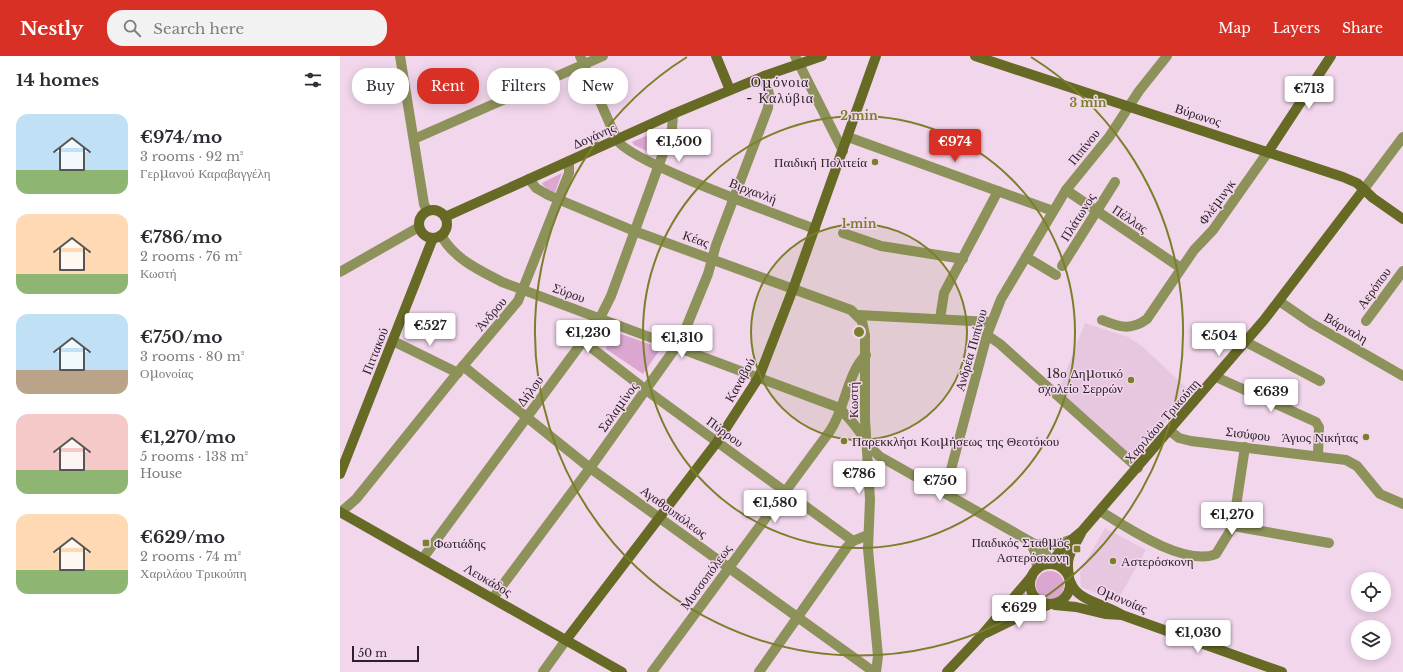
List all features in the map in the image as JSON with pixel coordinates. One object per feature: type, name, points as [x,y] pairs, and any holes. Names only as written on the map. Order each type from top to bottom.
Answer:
[{"type":"street","points":[[400,56],[424,204],[427,211]]},
{"type":"street","points":[[414,138],[582,60],[603,56]]},
{"type":"street","points":[[716,56],[730,90]]},
{"type":"street","name":"Δογάνης","points":[[445,217],[673,114],[764,76],[796,60],[822,56]]},
{"type":"street","name":"Καναβού","points":[[543,672],[659,516],[717,442],[759,377],[815,229],[876,56]]},
{"type":"street","name":"Βύρωνος","points":[[975,56],[1350,180],[1364,189],[1403,220]]},
{"type":"street","name":"Πιπίνου","points":[[1068,187],[1112,132],[1167,56]]},
{"type":"street","name":"Φλέμινγκ","points":[[1102,320],[1126,328],[1143,322],[1150,316],[1181,268],[1198,245],[1213,230],[1268,152],[1331,56]]},
{"type":"street","name":"Βιρχανλή","points":[[582,60],[617,140],[626,149],[658,166],[734,198],[815,229]]},
{"type":"street","points":[[796,60],[843,151]]},
{"type":"street","name":"Σαλαμίνος","points":[[493,598],[590,468],[678,346],[708,274],[712,259],[768,106],[769,94],[764,76]]},
{"type":"street","name":"Δήλου","points":[[423,558],[584,342],[600,318],[611,296],[672,129],[673,114]]},
{"type":"street","points":[[848,137],[1053,211]]},
{"type":"street","name":"Χαριλάου Τρικούπη","points":[[1049,564],[1070,540],[1082,531],[1100,511],[1246,342],[1402,141]]},
{"type":"street","name":"Άνδρου","points":[[340,512],[356,498],[460,370],[516,305],[523,291],[569,173],[569,161]]},
{"type":"street","name":"Κέας","points":[[530,179],[539,190],[559,199],[634,230],[851,310],[858,315]]},
{"type":"street","name":"Πλάτωνος","points":[[1062,266],[1115,182]]},
{"type":"street","name":"Ανδρέα Πιπίνου","points":[[944,492],[991,322],[1001,299],[1068,187]]},
{"type":"street","name":"Πέλλας","points":[[1068,187],[1097,212],[1181,268]]},
{"type":"street","points":[[940,319],[944,293],[963,260],[998,191]]},
{"type":"street","points":[[435,210],[445,217],[447,227],[437,236],[424,234],[420,227],[421,218],[427,211],[435,210]]},
{"type":"street","points":[[340,272],[420,227]]},
{"type":"street","points":[[843,233],[881,246],[963,260]]},
{"type":"street","name":"Σύρου","points":[[437,236],[466,262],[502,282],[523,291],[678,346],[825,402],[842,410],[867,443]]},
{"type":"street","name":"Πιττακού","points":[[340,474],[437,236]]},
{"type":"street","points":[[1026,257],[1056,275]]},
{"type":"street","name":"Αερόπου","points":[[1366,321],[1403,271]]},
{"type":"street","name":"Βάρναλη","points":[[1278,301],[1311,323],[1403,376]]},
{"type":"street","points":[[858,315],[991,322]]},
{"type":"street","name":"Κωστή","points":[[858,315],[865,328],[865,405],[870,500],[868,563],[878,656],[875,672]]},
{"type":"street","points":[[987,335],[1000,344],[1138,468]]},
{"type":"street","name":"Αγαθουπόλεως","points":[[393,341],[460,370],[526,418],[590,468],[875,672]]},
{"type":"street","name":"Πύρρου","points":[[584,342],[646,390],[853,541]]},
{"type":"street","points":[[1246,342],[1320,381]]},
{"type":"street","name":"Μυσσοπόλεως","points":[[652,672],[830,431],[842,410],[855,369],[866,355]]},
{"type":"street","points":[[1216,377],[1316,422],[1319,428],[1318,455]]},
{"type":"street","name":"Σισύφου","points":[[1170,431],[1184,440],[1318,455],[1350,461],[1361,471],[1377,492],[1384,497],[1403,504]]},
{"type":"street","points":[[867,443],[879,456],[1040,547],[1046,552],[1049,564]]},
{"type":"street","points":[[1100,511],[1173,552],[1198,556],[1216,554],[1233,526],[1245,447]]},
{"type":"street","name":"Λευκάδος","points":[[340,512],[622,672]]},
{"type":"street","points":[[1233,526],[1329,543]]},
{"type":"street","points":[[982,635],[1029,612],[1065,599],[1070,589],[1068,566],[1069,556],[1082,531]]},
{"type":"street","points":[[758,672],[853,541],[868,535]]},
{"type":"street","points":[[1031,543],[1051,545],[1070,540]]},
{"type":"street","points":[[1031,543],[1036,556],[1034,572],[1030,582],[1032,594],[1036,600],[1051,605],[1076,607],[1105,614],[1122,615]]},
{"type":"street","points":[[947,672],[982,635],[1034,572],[1049,564],[1059,566],[1070,579]]},
{"type":"street","name":"Ομονοίας","points":[[1070,579],[1075,592],[1081,596],[1109,607],[1122,615],[1282,672]]},
{"type":"shaded area","points":[[660,130],[651,153],[634,145],[632,142]]},
{"type":"shaded area","points":[[562,173],[554,195],[542,183]]},
{"type":"shaded area","points":[[1085,323],[1128,337],[1143,347],[1192,393],[1132,459],[1059,395],[1059,389]]},
{"type":"shaded area","points":[[612,331],[661,348],[643,374],[606,349]]},
{"type":"shaded area","name":"Αστερόσκονη","points":[[1105,528],[1146,550],[1117,601],[1081,587],[1080,572]]},
{"type":"shaded area","points":[[1050,571],[1060,575],[1064,585],[1060,595],[1050,599],[1040,595],[1036,585],[1040,575]]},
{"type":"shaded area","points":[[1025,592],[1032,605],[1003,619],[1004,618]]},
{"type":"place","name":"Παιδική Πολιτεία","points":[[875,162]]},
{"type":"place","name":"18ο Δημοτικό σχολείο Σερρών","points":[[1131,380]]},
{"type":"place","name":"Άγιος Νικήτας","points":[[1366,437]]},
{"type":"place","name":"Παρεκκλήσι Κοιμήσεως της Θεοτόκου","points":[[844,441]]},
{"type":"place","name":"Φωτιάδης","points":[[426,543]]},
{"type":"place","name":"Παιδικός Σταθμός Αστερόσκονη","points":[[1077,549]]},
{"type":"place","name":"Αστερόσκονη","points":[[1113,561]]},
{"type":"district","name":"Ομόνοια - Καλύβια","points":[[780,90]]}]
